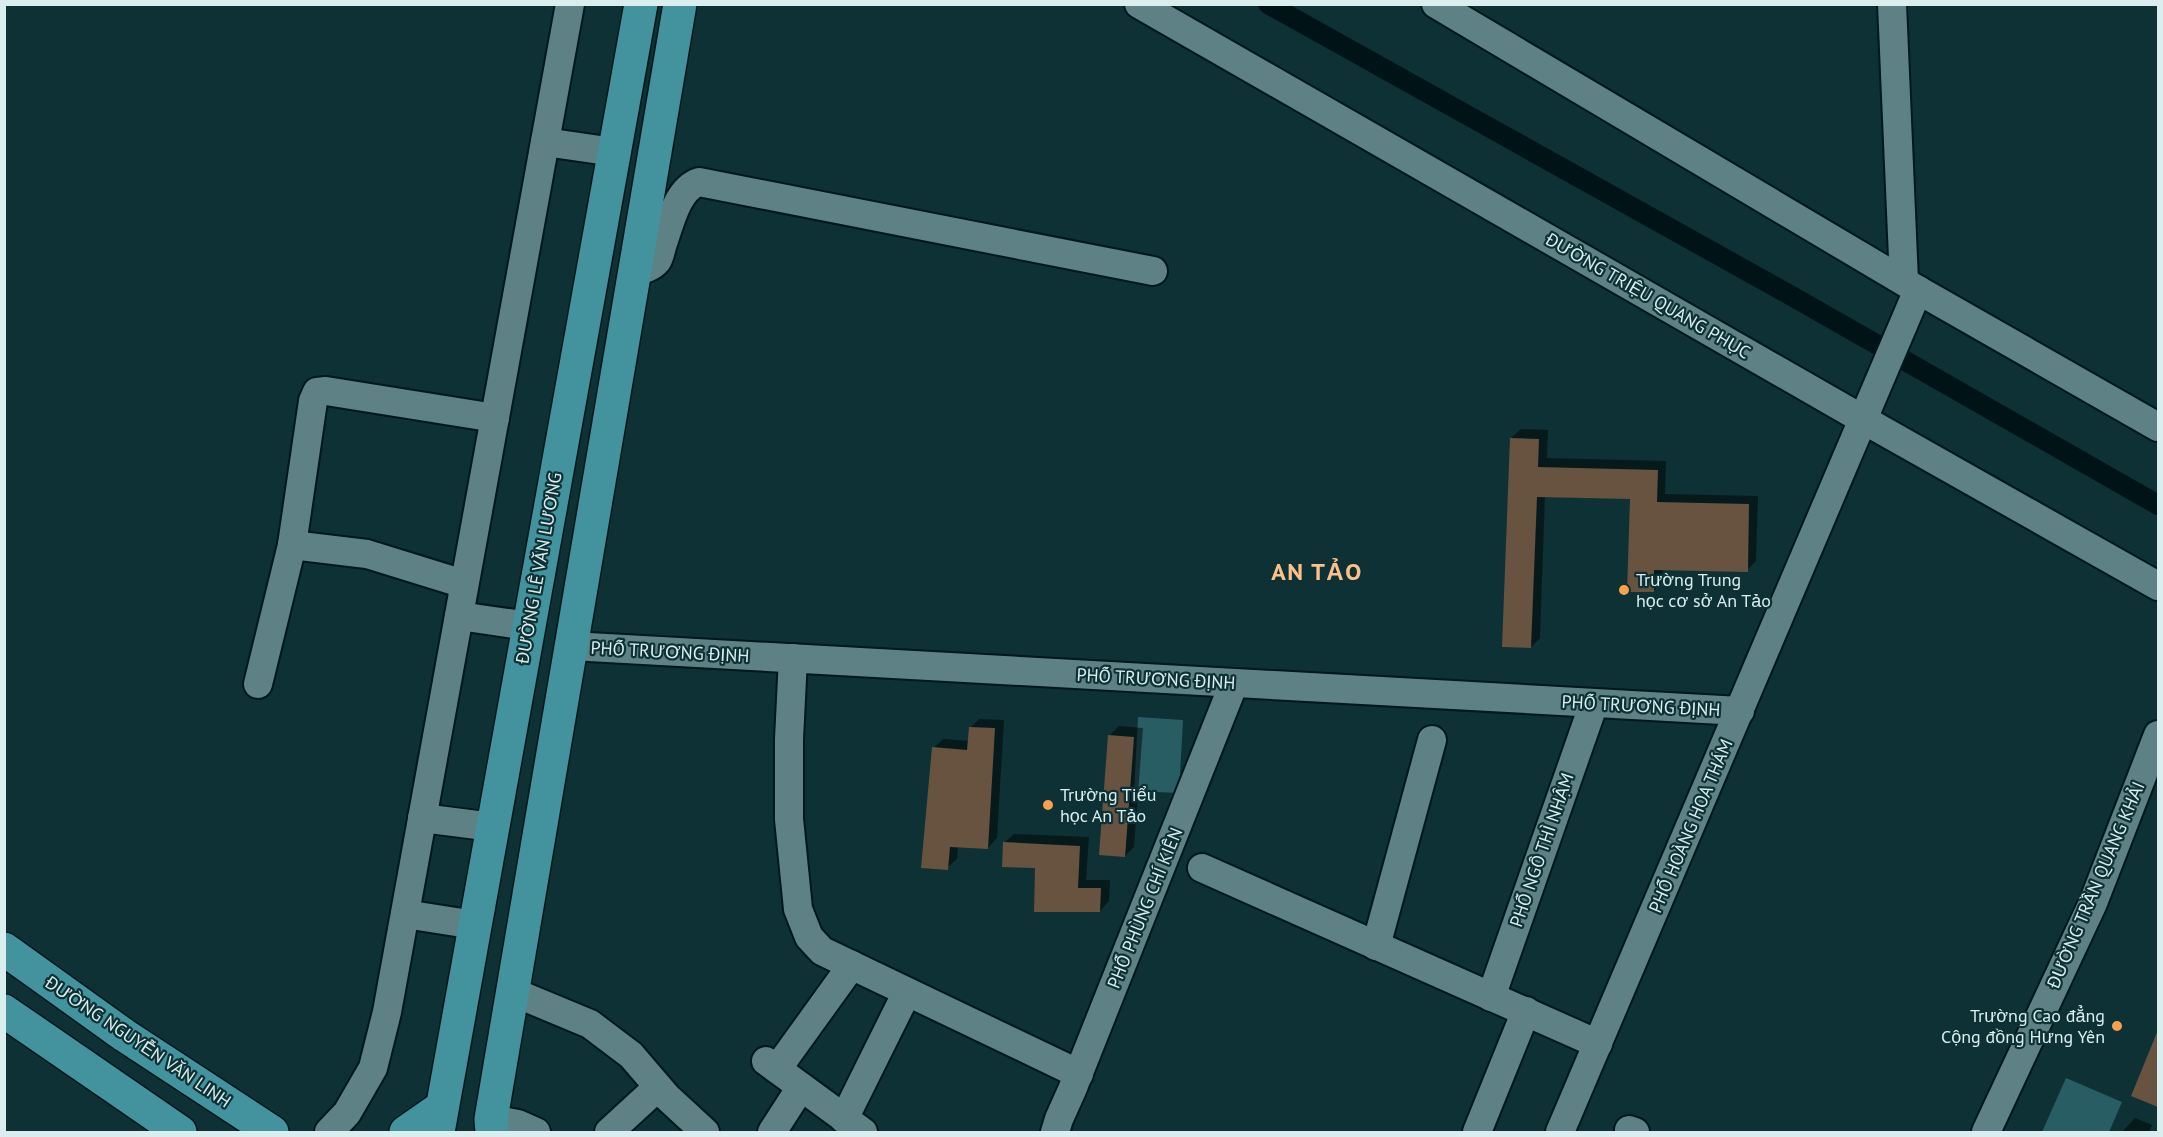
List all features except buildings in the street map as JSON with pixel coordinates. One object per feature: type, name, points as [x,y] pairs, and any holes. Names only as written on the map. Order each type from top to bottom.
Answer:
[{"type":"highway","name":"ĐƯỜNG LÊ VĂN LƯƠNG","points":[[440,1120],[641,4]]},
{"type":"highway","points":[[492,1126],[680,4]]},
{"type":"highway","name":"ĐƯỜNG NGUYỄN VĂN LINH","points":[[4,949],[124,1035],[272,1132]]},
{"type":"highway","points":[[4,1011],[180,1132]]},
{"type":"highway","points":[[406,1132],[440,1120]]},
{"type":"street","points":[[329,1132],[347,1113],[373,1068],[387,1012],[570,4]]},
{"type":"street","name":"ĐƯỜNG TRIỆU QUANG PHỤC","points":[[1139,4],[2158,586]]},
{"type":"street","points":[[1436,4],[1911,285],[2158,427]]},
{"type":"street","points":[[1892,4],[1911,285]]},
{"type":"street","points":[[545,142],[614,152]]},
{"type":"street","points":[[635,271],[647,269],[658,260],[677,206],[687,190],[699,183],[1153,271]]},
{"type":"street","name":"PHỐ HOÀNG HOA THÁM","points":[[1560,1132],[1864,420],[1904,321],[1911,285]]},
{"type":"street","points":[[258,684],[292,545],[313,401],[317,392],[326,391],[495,418]]},
{"type":"street","points":[[292,545],[366,554],[464,584]]},
{"type":"street","points":[[459,616],[529,626]]},
{"type":"street","name":"PHỐ TRƯƠNG ĐỊNH","points":[[571,646],[1740,711]]},
{"type":"street","points":[[793,658],[789,739],[789,819],[798,909],[809,937],[822,951],[1079,1074]]},
{"type":"street","name":"PHỐ PHÙNG CHÍ KIÊN","points":[[1055,1132],[1234,683]]},
{"type":"street","name":"PHỐ NGÔ THÌ NHẬM","points":[[1491,997],[1594,703]]},
{"type":"street","name":"ĐƯỜNG TRẦN QUANG KHẢI","points":[[1986,1132],[2093,903],[2158,735]]},
{"type":"street","points":[[1376,946],[1432,740]]},
{"type":"street","points":[[422,818],[493,827]]},
{"type":"street","points":[[1202,868],[1598,1044]]},
{"type":"street","points":[[405,914],[475,925]]},
{"type":"street","points":[[852,965],[771,1065],[854,1126],[907,992]]},
{"type":"street","points":[[513,992],[590,1024],[631,1055],[658,1087],[705,1132]]},
{"type":"street","points":[[1477,1132],[1526,1011]]},
{"type":"street","points":[[609,1132],[658,1087]]},
{"type":"street","points":[[772,1132],[801,1087]]},
{"type":"street","points":[[492,1126],[518,1125],[536,1132]]},
{"type":"shaded area","points":[[1138,717],[1183,720],[1179,793],[1134,791]]},
{"type":"shaded area","points":[[2066,1078],[2122,1102],[2109,1132],[2042,1132]]},
{"type":"waterway","points":[[1268,4],[1797,299],[2158,505]]},
{"type":"place","name":"Trường Trung học cơ sở An Tảo","points":[[1624,590]]},
{"type":"place","name":"Trường Tiểu học An Tảo","points":[[1048,805]]},
{"type":"place","name":"Trường Cao đẳng Cộng đồng Hưng Yên","points":[[2117,1026]]},
{"type":"district","name":"AN TẢO","points":[[1317,572]]}]
